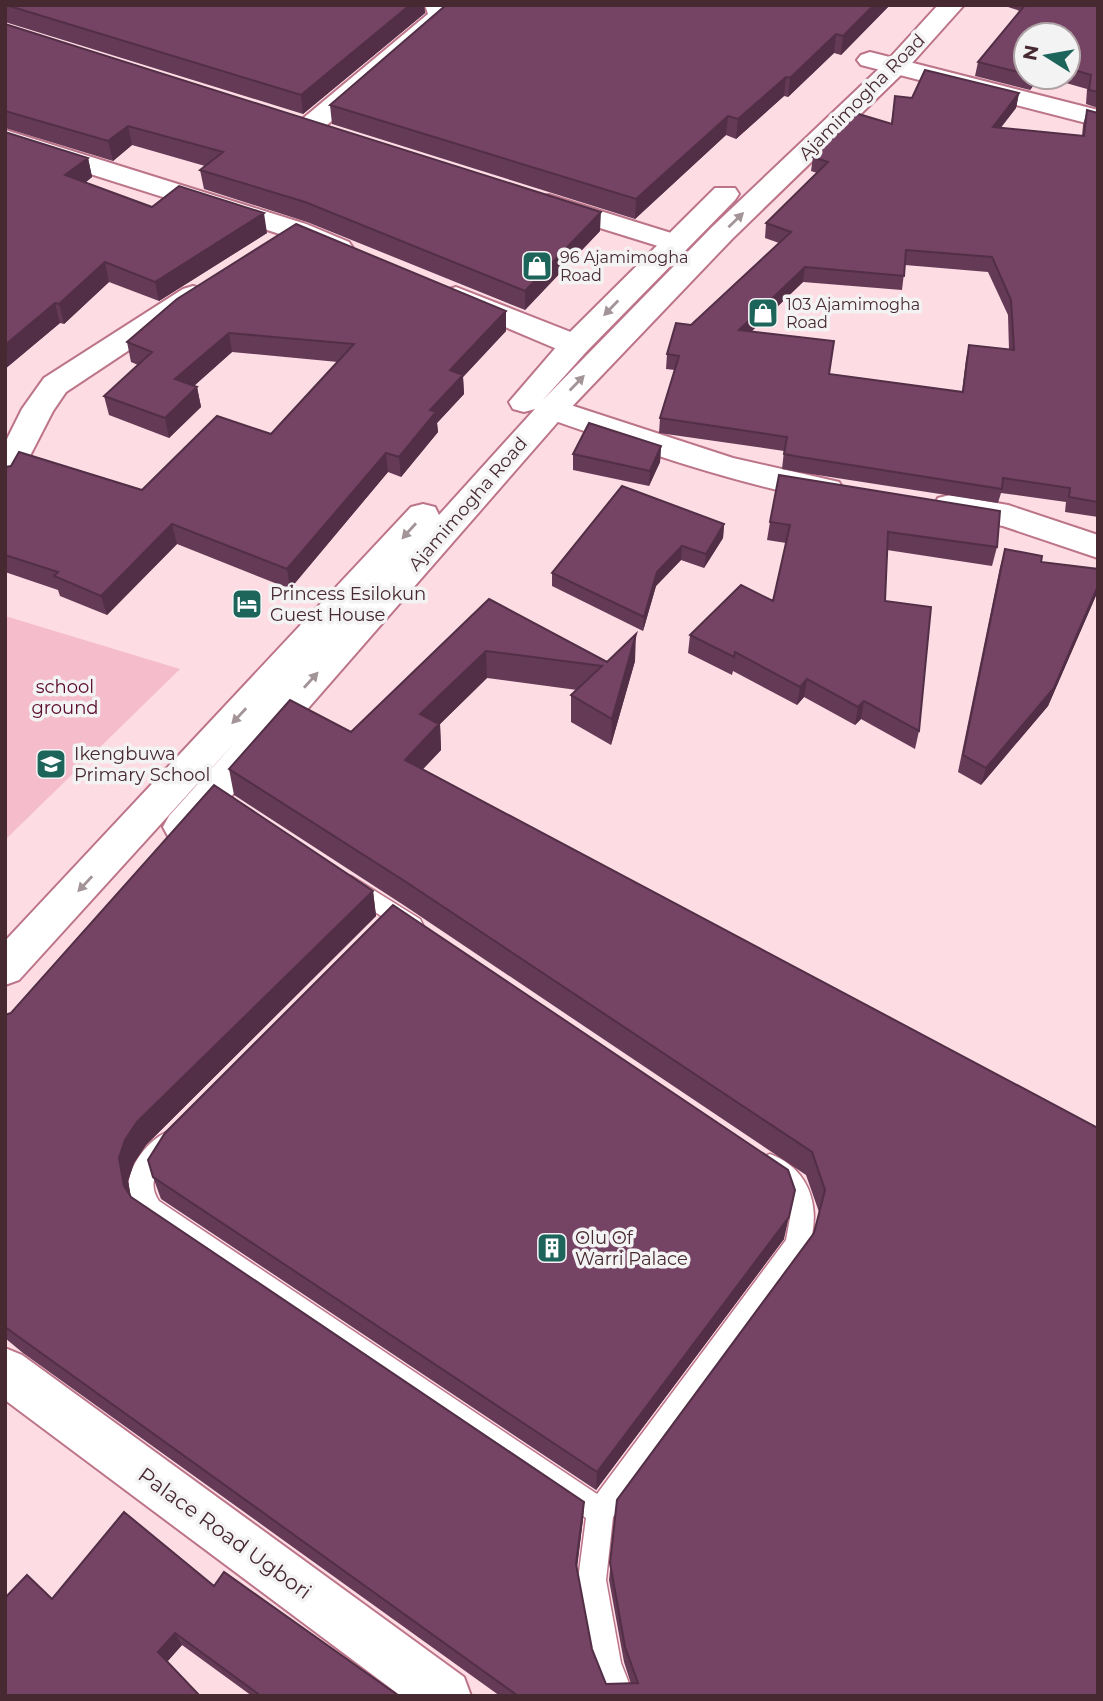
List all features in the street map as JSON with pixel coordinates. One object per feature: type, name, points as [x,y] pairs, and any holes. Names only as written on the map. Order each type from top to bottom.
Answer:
[{"type":"main road","points":[[310,126],[439,18],[441,10],[437,5]]},
{"type":"main road","name":"Ajamimogha Road","points":[[159,852],[224,800],[552,409],[882,63],[925,5]]},
{"type":"main road","name":"Ajamimogha Road","points":[[5,968],[407,533],[575,345],[674,243],[952,5]]},
{"type":"main road","points":[[882,63],[1098,118]]},
{"type":"main road","points":[[283,118],[336,135]]},
{"type":"main road","points":[[5,138],[296,230],[359,256]]},
{"type":"main road","points":[[531,197],[674,243]]},
{"type":"main road","points":[[262,252],[296,230]]},
{"type":"main road","points":[[5,475],[38,409],[55,385],[216,281]]},
{"type":"main road","points":[[436,288],[575,345]]},
{"type":"main road","points":[[552,409],[701,460],[778,482],[858,494]]},
{"type":"main road","points":[[923,501],[1008,516],[1098,547]]},
{"type":"main road","name":"Palace Road Ugbori","points":[[5,1371],[445,1696]]},
{"type":"lane","points":[[327,869],[430,937]]},
{"type":"lane","points":[[376,934],[396,914]]},
{"type":"lane","points":[[182,1128],[147,1166],[139,1181],[140,1196],[150,1209],[600,1512]]},
{"type":"lane","points":[[620,1696],[607,1663],[592,1580],[600,1512],[797,1245],[805,1212],[795,1184],[746,1149]]},
{"type":"green space","name":"school ground","points":[[5,616],[180,669],[5,840]]},
{"type":"building","points":[[6,5],[410,5],[301,95]]},
{"type":"building","points":[[446,5],[874,5],[843,36],[836,34],[790,78],[786,77],[738,119],[728,116],[636,199],[330,105]]},
{"type":"building","points":[[1025,5],[1098,5],[1098,92],[1089,90],[1091,75],[1082,72],[1082,21],[1012,21],[1012,70],[978,62]]},
{"type":"building","points":[[5,24],[601,212],[525,291],[305,202],[200,170],[223,152],[128,126],[108,141],[5,111]]},
{"type":"building","points":[[925,70],[1019,93],[993,127],[1084,136],[1087,110],[1098,113],[1098,502],[1069,497],[1070,488],[1003,478],[1002,489],[784,454],[787,437],[660,418],[679,356],[667,354],[676,323],[691,325],[791,232],[766,223],[828,162],[813,157],[855,113],[892,124],[895,96],[912,98]],"holes":[[[906,250],[992,257],[1011,300],[1014,350],[969,345],[963,392],[829,374],[834,341],[739,330],[805,267],[904,276]]]},
{"type":"building","points":[[5,132],[88,158],[65,175],[152,207],[179,186],[264,213],[155,282],[105,262],[59,304],[55,303],[5,345]]},
{"type":"building","points":[[296,224],[506,311],[450,370],[463,375],[430,410],[436,412],[399,457],[386,453],[287,569],[172,524],[101,596],[54,576],[58,572],[5,555],[5,467],[11,466],[19,452],[142,490],[217,416],[271,434],[354,344],[229,333],[175,379],[197,387],[165,418],[104,396],[152,352],[127,342],[177,299]]},
{"type":"building","points":[[589,423],[661,446],[650,471],[573,454]]},
{"type":"building","points":[[779,475],[1000,511],[997,547],[888,532],[885,601],[931,607],[919,731],[864,701],[858,707],[807,679],[800,687],[735,652],[734,657],[690,635],[741,585],[773,601],[790,525],[770,522]]},
{"type":"building","points":[[622,486],[724,524],[706,554],[682,546],[657,572],[644,617],[552,573]]},
{"type":"building","points":[[1005,549],[1042,556],[1041,562],[1098,569],[1098,586],[1054,688],[986,768],[963,755]]},
{"type":"building","name":"Olu Of Warri Palace","points":[[489,599],[607,662],[636,634],[612,719],[571,695],[602,666],[486,651],[420,714],[439,724],[405,760],[1098,1128],[1098,1696],[518,1696],[5,1327],[5,1015],[11,1013],[214,785],[373,891],[137,1122],[125,1140],[119,1158],[124,1186],[131,1197],[584,1502],[576,1564],[592,1649],[606,1684],[638,1683],[625,1647],[610,1563],[617,1500],[814,1233],[825,1190],[812,1152],[403,880],[229,769],[290,700],[351,732]]},
{"type":"building","points":[[393,905],[788,1170],[795,1190],[789,1217],[597,1472],[153,1177],[148,1160],[165,1133]]},
{"type":"building","points":[[124,1512],[214,1586],[224,1572],[399,1696],[261,1696],[175,1633],[158,1652],[200,1696],[5,1696],[5,1598],[27,1575],[52,1599]]},
{"type":"place","name":"96 Ajamimogha Road","points":[[537,266]]},
{"type":"place","name":"103 Ajamimogha Road","points":[[763,313]]},
{"type":"place","name":"Princess Esilokun Guest House","points":[[247,604]]},
{"type":"place","name":"Ikengbuwa Primary School","points":[[51,764]]},
{"type":"place","name":"Olu Of Warri Palace","points":[[552,1248]]}]
